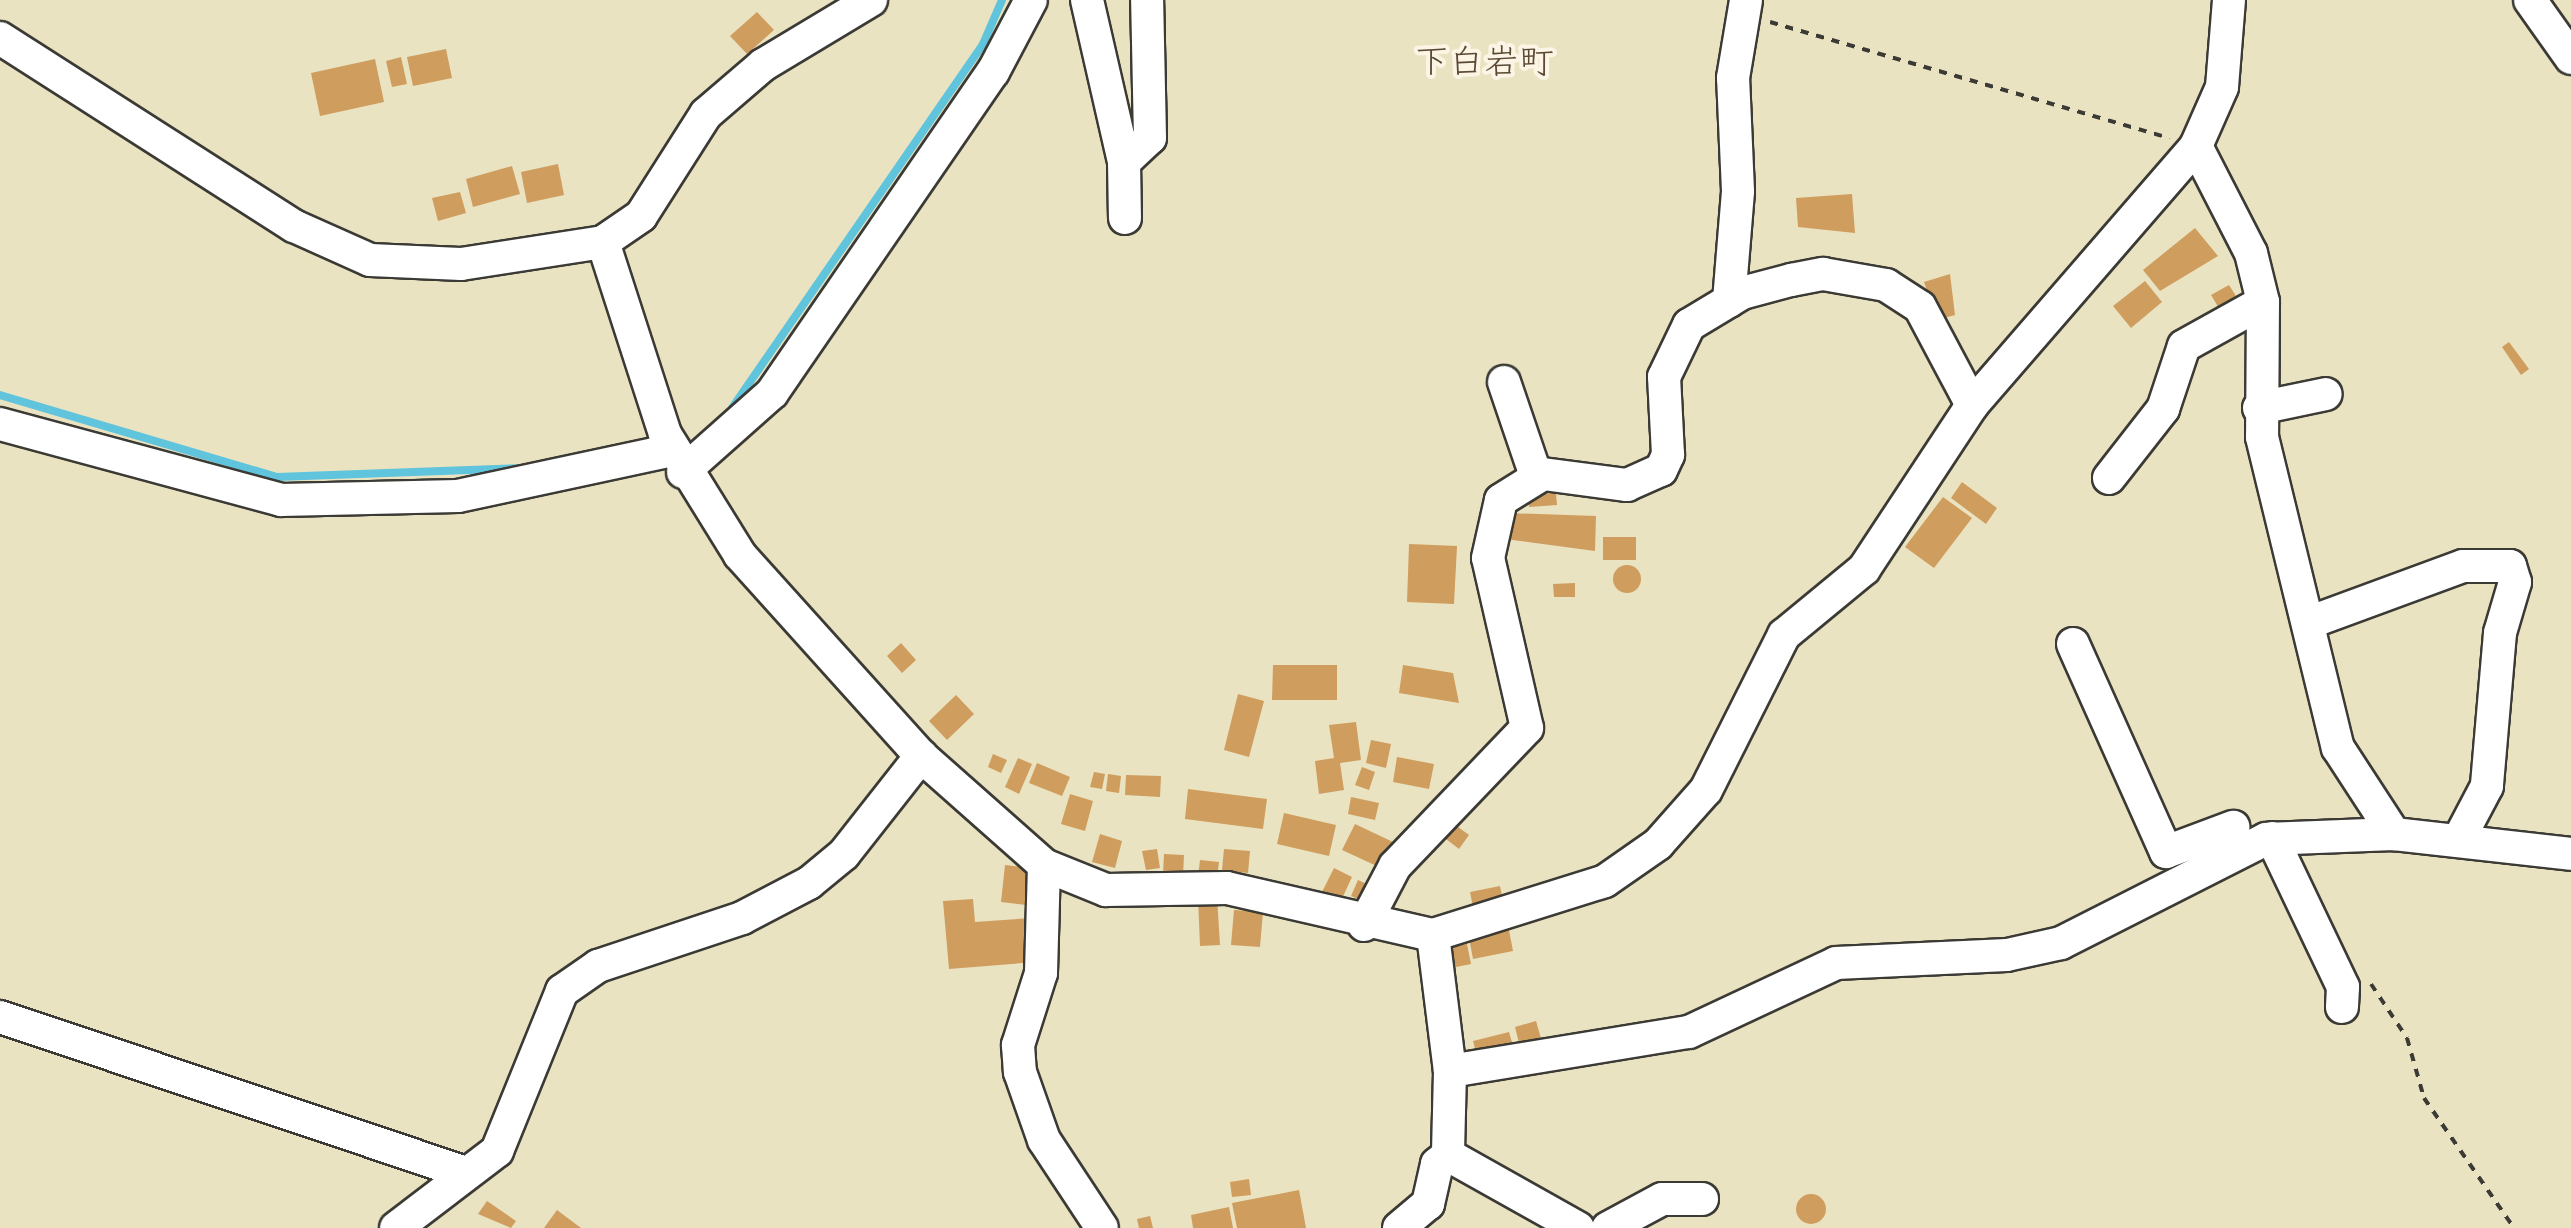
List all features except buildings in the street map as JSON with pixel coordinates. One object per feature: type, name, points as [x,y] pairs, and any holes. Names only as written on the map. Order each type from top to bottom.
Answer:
[{"type":"street","points":[[0,38],[294,226],[370,260],[462,264],[603,242],[641,216],[706,114],[763,64],[872,0]]},
{"type":"street","points":[[0,424],[281,500],[458,496],[677,461],[772,393],[993,72],[1031,0]]},
{"type":"street","points":[[1087,0],[1124,162],[1125,218]]},
{"type":"street","points":[[1124,162],[1150,138],[1147,0]]},
{"type":"street","points":[[603,242],[677,461],[799,629],[920,756],[1044,865],[1106,890],[1227,888],[1364,926],[1433,934],[1569,897],[1658,844],[1738,737],[1784,636],[1864,569],[1972,405],[2196,146],[2222,87],[2229,0]]},
{"type":"street","points":[[2530,0],[2571,58]]},
{"type":"street","points":[[1728,301],[1738,191],[1733,78],[1747,2]]},
{"type":"street","points":[[2196,146],[2250,253],[2263,302],[2259,408],[2338,748],[2394,834]]},
{"type":"street","points":[[1364,926],[1395,866],[1527,728],[1488,558],[1501,500],[1536,476],[1626,485],[1660,470],[1669,356],[1689,325],[1728,301],[1823,274],[1886,285],[1920,307],[1972,405]]},
{"type":"street","points":[[2109,478],[2163,409],[2184,346],[2263,302]]},
{"type":"street","points":[[1504,382],[1536,476]]},
{"type":"street","points":[[2259,408],[2326,394]]},
{"type":"street","points":[[2308,623],[2463,566],[2510,566],[2515,582],[2500,634],[2487,786],[2458,841]]},
{"type":"street","points":[[2073,644],[2166,852],[2246,823],[2267,839],[2344,987],[2342,1007]]},
{"type":"street","points":[[396,1228],[465,1173],[510,1128],[562,991],[598,966],[742,918],[808,884],[844,854],[920,756]]},
{"type":"street","points":[[1450,1072],[1689,1032],[1836,963],[2006,956],[2061,943],[2267,839],[2394,834],[2571,854]]},
{"type":"street","points":[[1044,865],[1041,972],[1018,1045],[1020,1072],[1044,1140],[1102,1228]]},
{"type":"street","points":[[1399,1228],[1428,1204],[1437,1164],[1448,1155],[1450,1072],[1433,934]]},
{"type":"street","points":[[0,1016],[465,1173]]},
{"type":"street","points":[[1448,1155],[1578,1228]]},
{"type":"street","points":[[1608,1228],[1662,1199],[1702,1199]]},
{"type":"path","points":[[1747,2],[1813,40],[2196,146]]},
{"type":"path","points":[[2359,969],[2407,1038],[2424,1098],[2514,1228]]},
{"type":"waterway","points":[[732,408],[983,44],[1002,0]]},
{"type":"waterway","points":[[0,395],[277,477],[517,468]]},
{"type":"district","name":"下白岩町","points":[[1484,62]]}]
